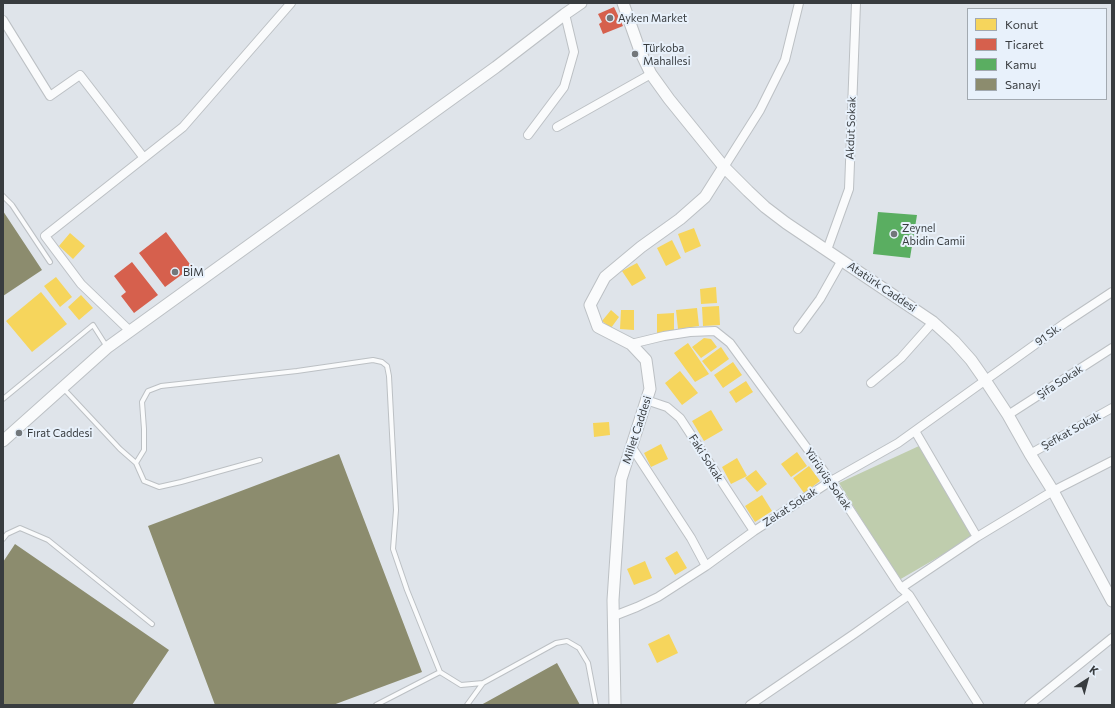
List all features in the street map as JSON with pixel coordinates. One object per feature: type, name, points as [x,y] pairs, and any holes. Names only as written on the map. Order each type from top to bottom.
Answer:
[{"type":"street","points":[[130,331],[81,284],[45,236],[183,127],[291,3]]},
{"type":"street","points":[[3,441],[108,347],[496,67],[581,3]]},
{"type":"street","name":"Atatürk Caddesi","points":[[623,3],[640,51],[652,74],[669,99],[724,167],[765,207],[786,223],[933,322],[954,341],[971,360],[1008,416],[1053,491],[1112,601]]},
{"type":"street","points":[[724,167],[760,110],[785,60],[799,3]]},
{"type":"street","name":"Akdut Sokak","points":[[827,250],[849,190],[856,3]]},
{"type":"street","points":[[528,135],[564,87],[574,52],[565,14]]},
{"type":"street","points":[[3,20],[50,96],[80,75],[144,158]]},
{"type":"street","points":[[556,128],[652,74]]},
{"type":"street","name":"Millet Caddesi","points":[[615,705],[613,600],[621,479],[650,389],[646,360],[631,344],[598,326],[590,305],[605,278],[641,247],[680,219],[705,197],[720,171],[724,167]]},
{"type":"street","points":[[798,329],[820,299],[842,260]]},
{"type":"street","name":"91 Sk.","points":[[985,380],[1064,323],[1112,292]]},
{"type":"street","points":[[871,383],[901,358],[933,322]]},
{"type":"street","name":"Yürüyüş Sokak","points":[[631,344],[664,336],[690,332],[715,331],[730,344],[831,481],[901,588],[909,595],[979,705]]},
{"type":"street","name":"Şifa Sokak","points":[[1008,416],[1112,348]]},
{"type":"street","name":"Zekat Sokak","points":[[614,616],[658,597],[706,566],[754,531],[831,481],[898,443],[985,380]]},
{"type":"street","name":"Faki Sokak","points":[[646,400],[667,407],[680,418],[754,531]]},
{"type":"street","name":"Şefkat Sokak","points":[[1030,454],[1112,408]]},
{"type":"street","points":[[915,431],[977,537]]},
{"type":"street","points":[[631,446],[691,538],[706,566]]},
{"type":"street","points":[[901,588],[977,537],[1053,491],[1112,461]]},
{"type":"street","points":[[750,705],[909,595]]},
{"type":"street","points":[[1029,705],[1112,638]]},
{"type":"lane","points":[[3,196],[12,205],[50,262]]},
{"type":"lane","points":[[3,399],[92,325],[108,347]]},
{"type":"lane","points":[[136,463],[144,450],[142,402],[148,391],[161,386],[297,371],[373,360],[382,362],[387,366],[389,384],[396,510],[393,549],[407,590],[440,672],[461,684],[483,683]]},
{"type":"lane","points":[[63,387],[120,449],[136,463],[144,481],[159,487],[260,460]]},
{"type":"lane","points":[[3,539],[7,534],[20,528],[48,540],[152,624]]},
{"type":"lane","points":[[467,705],[483,683],[556,643],[567,641],[578,648],[588,663],[596,705]]},
{"type":"lane","points":[[376,705],[440,672]]},
{"type":"green space","points":[[919,446],[973,537],[899,580],[839,483]]},
{"type":"building: Konut","points":[[694,228],[701,246],[685,253],[678,234]]},
{"type":"building: Konut","points":[[70,233],[85,246],[73,259],[59,246]]},
{"type":"building: Konut","points":[[672,240],[681,258],[666,266],[657,248]]},
{"type":"building: Konut","points":[[637,263],[646,278],[632,286],[622,271]]},
{"type":"building: Konut","points":[[56,277],[72,297],[60,307],[44,286]]},
{"type":"building: Konut","points":[[716,287],[717,303],[701,304],[700,289]]},
{"type":"building: Konut","points":[[41,292],[67,324],[32,352],[6,321]]},
{"type":"building: Konut","points":[[81,295],[93,308],[79,320],[68,307]]},
{"type":"building: Konut","points":[[719,306],[720,325],[703,326],[702,307]]},
{"type":"building: Konut","points":[[697,308],[699,326],[678,329],[676,310]]},
{"type":"building: Konut","points":[[611,310],[619,317],[611,328],[602,321]]},
{"type":"building: Konut","points":[[621,310],[634,310],[634,330],[620,329]]},
{"type":"building: Konut","points":[[674,313],[674,333],[657,333],[657,314]]},
{"type":"building: Konut","points":[[704,338],[711,339],[717,347],[701,358],[692,347]]},
{"type":"building: Konut","points":[[688,343],[709,374],[695,382],[674,353]]},
{"type":"building: Konut","points":[[721,347],[729,359],[711,372],[702,361]]},
{"type":"building: Konut","points":[[733,362],[742,375],[723,388],[714,375]]},
{"type":"building: Konut","points":[[680,371],[698,393],[682,405],[665,383]]},
{"type":"building: Konut","points":[[746,381],[753,392],[736,403],[729,392]]},
{"type":"building: Konut","points":[[711,410],[723,430],[704,441],[692,421]]},
{"type":"building: Konut","points":[[609,422],[610,435],[594,437],[593,423]]},
{"type":"building: Konut","points":[[661,444],[668,459],[651,467],[644,453]]},
{"type":"building: Konut","points":[[797,452],[807,466],[791,477],[781,464]]},
{"type":"building: Konut","points":[[737,458],[747,476],[731,484],[722,467]]},
{"type":"building: Konut","points":[[809,466],[820,481],[804,493],[793,478]]},
{"type":"building: Konut","points":[[756,470],[767,484],[757,492],[745,478]]},
{"type":"building: Konut","points":[[762,495],[772,511],[755,522],[745,506]]},
{"type":"building: Konut","points":[[677,551],[687,568],[675,575],[665,558]]},
{"type":"building: Konut","points":[[645,561],[652,578],[634,585],[627,569]]},
{"type":"building: Konut","points":[[669,634],[678,653],[657,663],[648,644]]},
{"type":"building: Ticaret","name":"Ayken Market","points":[[614,7],[623,26],[603,34],[599,24],[602,22],[598,14]]},
{"type":"building: Ticaret","points":[[166,232],[192,267],[165,287],[139,253]]},
{"type":"building: Ticaret","points":[[132,262],[158,295],[134,313],[121,296],[126,292],[114,276]]},
{"type":"building: Kamu","name":"Zeynel Abidin Camii","points":[[878,212],[917,215],[910,258],[873,254]]},
{"type":"building: Sanayi","points":[[3,211],[42,270],[3,296]]},
{"type":"building: Sanayi","points":[[339,454],[422,672],[333,705],[215,705],[148,526]]},
{"type":"building: Sanayi","points":[[15,544],[169,650],[132,705],[3,705],[3,562]]},
{"type":"building: Sanayi","points":[[557,663],[580,705],[481,705]]},
{"type":"place","name":"Ayken Market","points":[[610,18]]},
{"type":"place","name":"Türkoba Mahallesi","points":[[635,54]]},
{"type":"place","name":"Zeynel Abidin Camii","points":[[894,234]]},
{"type":"place","name":"BİM","points":[[175,272]]},
{"type":"place","name":"Fırat Caddesi","points":[[19,433]]}]
